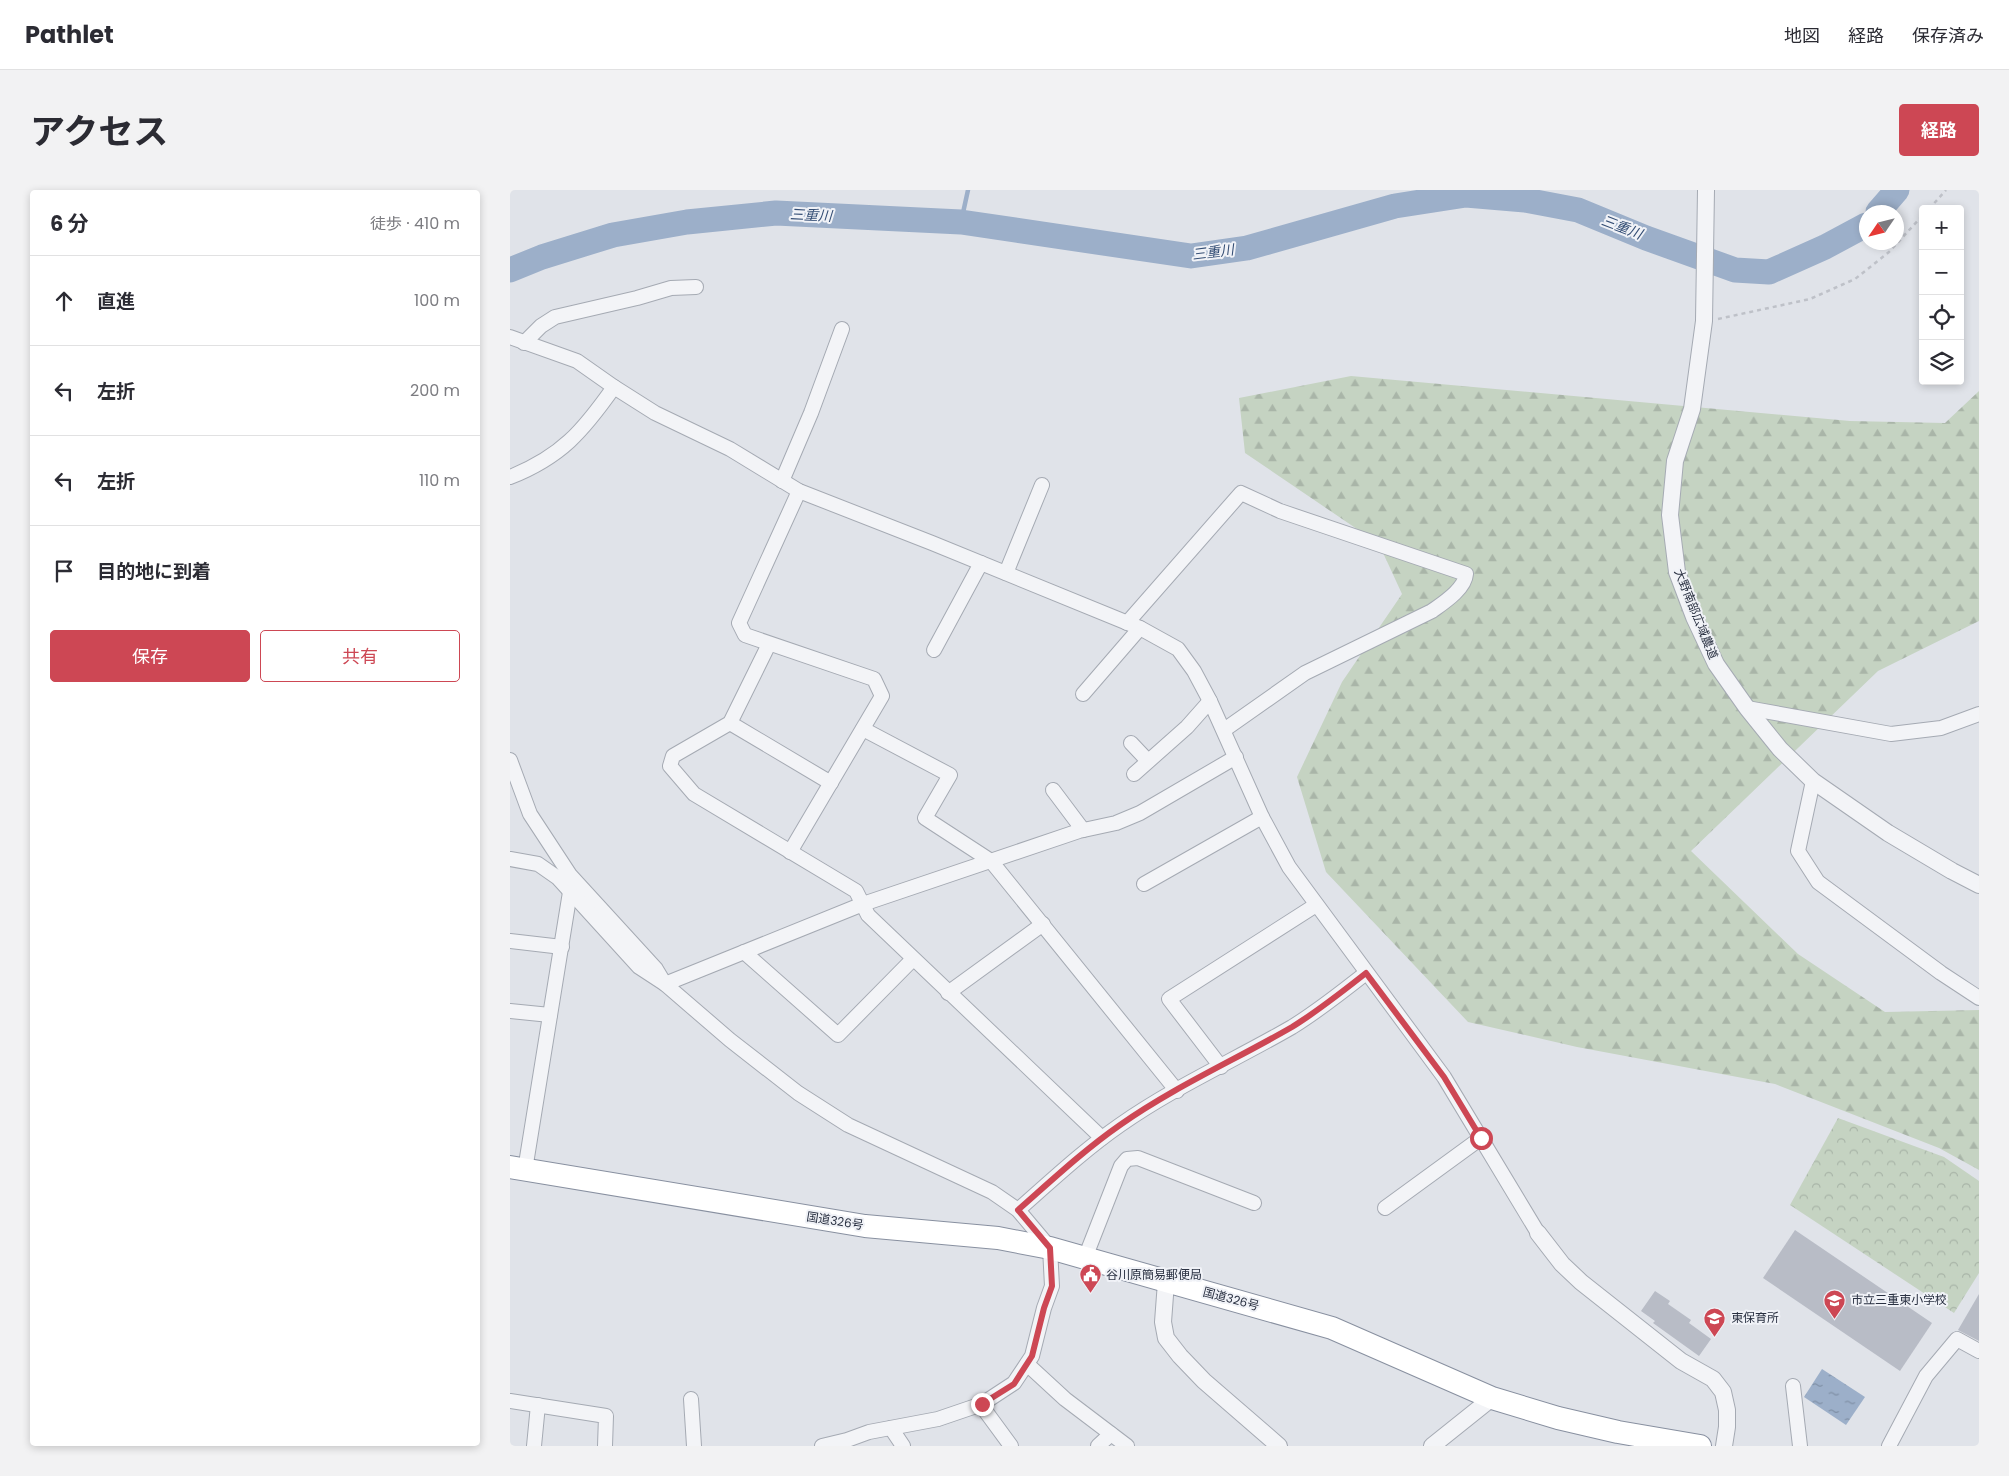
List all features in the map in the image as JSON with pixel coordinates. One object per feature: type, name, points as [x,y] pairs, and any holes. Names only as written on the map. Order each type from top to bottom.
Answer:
[{"type":"highway","name":"国道326号","points":[[518,1168],[857,1224],[998,1238],[1050,1248],[1332,1328],[1492,1398],[1558,1418],[1609,1430],[1700,1446]]},
{"type":"street","name":"大野南部広域農道","points":[[1706,190],[1704,322],[1692,409],[1675,461],[1670,515],[1677,572],[1694,617],[1716,664],[1747,708],[1780,749],[1813,781],[1888,833],[1979,885]]},
{"type":"street","points":[[524,343],[555,317],[671,288],[696,287]]},
{"type":"street","points":[[782,481],[811,413],[842,329]]},
{"type":"street","points":[[510,337],[577,361],[614,387],[655,412],[730,450],[799,491],[1133,625],[1178,649],[1194,671],[1210,701],[1236,757],[1246,785],[1289,867],[1444,1077],[1538,1233],[1562,1264],[1581,1282],[1681,1361],[1713,1379],[1723,1392],[1727,1410],[1724,1446]]},
{"type":"street","points":[[510,477],[556,454],[589,423],[614,387]]},
{"type":"street","points":[[1006,573],[1042,485]]},
{"type":"street","points":[[790,852],[882,696],[874,679],[745,635],[739,623],[799,491]]},
{"type":"street","points":[[1082,694],[1133,625],[1241,493],[1280,512],[1466,574],[1466,580],[1432,612],[1305,673],[1224,730]]},
{"type":"street","points":[[934,650],[981,563]]},
{"type":"street","points":[[769,644],[730,723],[673,756],[670,766],[694,794],[856,891],[868,915],[1102,1138]]},
{"type":"street","points":[[1134,774],[1187,727],[1210,701]]},
{"type":"street","points":[[1747,708],[1891,734],[1941,728],[1979,714]]},
{"type":"street","points":[[730,723],[831,782]]},
{"type":"street","points":[[863,729],[950,775],[925,818],[991,861],[1178,1090]]},
{"type":"street","points":[[1131,743],[1148,761]]},
{"type":"street","points":[[665,984],[863,904],[1083,830],[1116,823],[1140,813],[1236,757]]},
{"type":"street","points":[[510,760],[530,814],[570,875],[656,969],[665,984]]},
{"type":"street","points":[[1813,781],[1798,851],[1818,882],[1941,973],[1979,998]]},
{"type":"street","points":[[1053,790],[1083,830]]},
{"type":"street","points":[[1144,884],[1262,817]]},
{"type":"street","points":[[510,858],[538,864],[558,878],[639,967],[665,984],[730,1040],[798,1093],[848,1125],[970,1180],[992,1192],[1018,1210],[1050,1248],[1052,1286],[1044,1308],[1032,1356],[1014,1384],[981,1405],[938,1419],[869,1432],[844,1443],[822,1446]]},
{"type":"street","points":[[518,1168],[550,1015],[570,892]]},
{"type":"street","points":[[1221,1067],[1170,999],[1316,905]]},
{"type":"street","points":[[948,992],[1043,924]]},
{"type":"street","points":[[510,942],[562,947]]},
{"type":"street","points":[[744,952],[838,1035],[912,959]]},
{"type":"street","points":[[1018,1210],[1121,1124],[1293,1026],[1333,1000],[1366,973]]},
{"type":"street","points":[[510,1011],[550,1015]]},
{"type":"street","points":[[1385,1208],[1481,1138]]},
{"type":"street","points":[[1085,1258],[1121,1166],[1127,1159],[1138,1158],[1254,1203]]},
{"type":"street","points":[[1166,1282],[1163,1322],[1166,1338],[1204,1381],[1279,1446]]},
{"type":"street","points":[[1889,1446],[1926,1376],[1957,1340],[1979,1351]]},
{"type":"street","points":[[1027,1364],[1065,1399],[1127,1446]]},
{"type":"street","points":[[1793,1386],[1800,1446]]},
{"type":"street","points":[[1432,1446],[1492,1398]]},
{"type":"street","points":[[692,1399],[694,1446]]},
{"type":"street","points":[[510,1401],[606,1416],[605,1446]]},
{"type":"street","points":[[534,1446],[538,1405]]},
{"type":"street","points":[[981,1405],[1011,1446]]},
{"type":"street","points":[[891,1428],[903,1446]]},
{"type":"street","points":[[1098,1446],[1111,1434]]},
{"type":"path","points":[[1933,205],[1946,190]]},
{"type":"path","points":[[1704,322],[1810,299],[1855,279],[1889,252],[1919,219]]},
{"type":"green space","points":[[1351,376],[1850,421],[1945,423],[1979,391],[1979,621],[1878,671],[1691,851],[1798,954],[1885,1012],[1979,1010],[1979,1170],[1939,1148],[1775,1084],[1577,1047],[1468,1022],[1326,872],[1297,777],[1342,682],[1402,594],[1379,544],[1245,453],[1239,398]]},
{"type":"green space","points":[[1838,1118],[1944,1157],[1979,1181],[1979,1273],[1954,1313],[1790,1205]]},
{"type":"water","points":[[1822,1369],[1865,1397],[1846,1425],[1804,1397]]},
{"type":"building","points":[[1795,1230],[1932,1323],[1900,1371],[1763,1278]]},
{"type":"building","points":[[1655,1291],[1670,1301],[1668,1304],[1691,1320],[1689,1323],[1711,1339],[1699,1356],[1653,1323],[1655,1321],[1641,1311]]},
{"type":"building","points":[[1979,1294],[1979,1341],[1958,1330]]},
{"type":"waterway","points":[[961,222],[968,190]]},
{"type":"waterway","name":"三重川","points":[[1884,205],[1897,190]]},
{"type":"waterway","name":"三重川","points":[[510,270],[542,257],[613,235],[687,222],[776,213],[961,222],[1191,256],[1247,248],[1395,206],[1466,195],[1525,200],[1578,210],[1646,238],[1735,270],[1769,272],[1825,247],[1859,229]]},
{"type":"place","name":"谷川原簡易郵便局","points":[[1090,1294]]},
{"type":"place","name":"市立三重東小学校","points":[[1835,1319]]},
{"type":"place","name":"東保育所","points":[[1715,1337]]},
{"type":"route","points":[[982,1404],[1014,1384],[1032,1356],[1044,1308],[1052,1286],[1050,1248],[1018,1210],[1086,1150],[1121,1124],[1293,1026],[1333,1000],[1366,973],[1444,1077],[1481,1138]]}]
